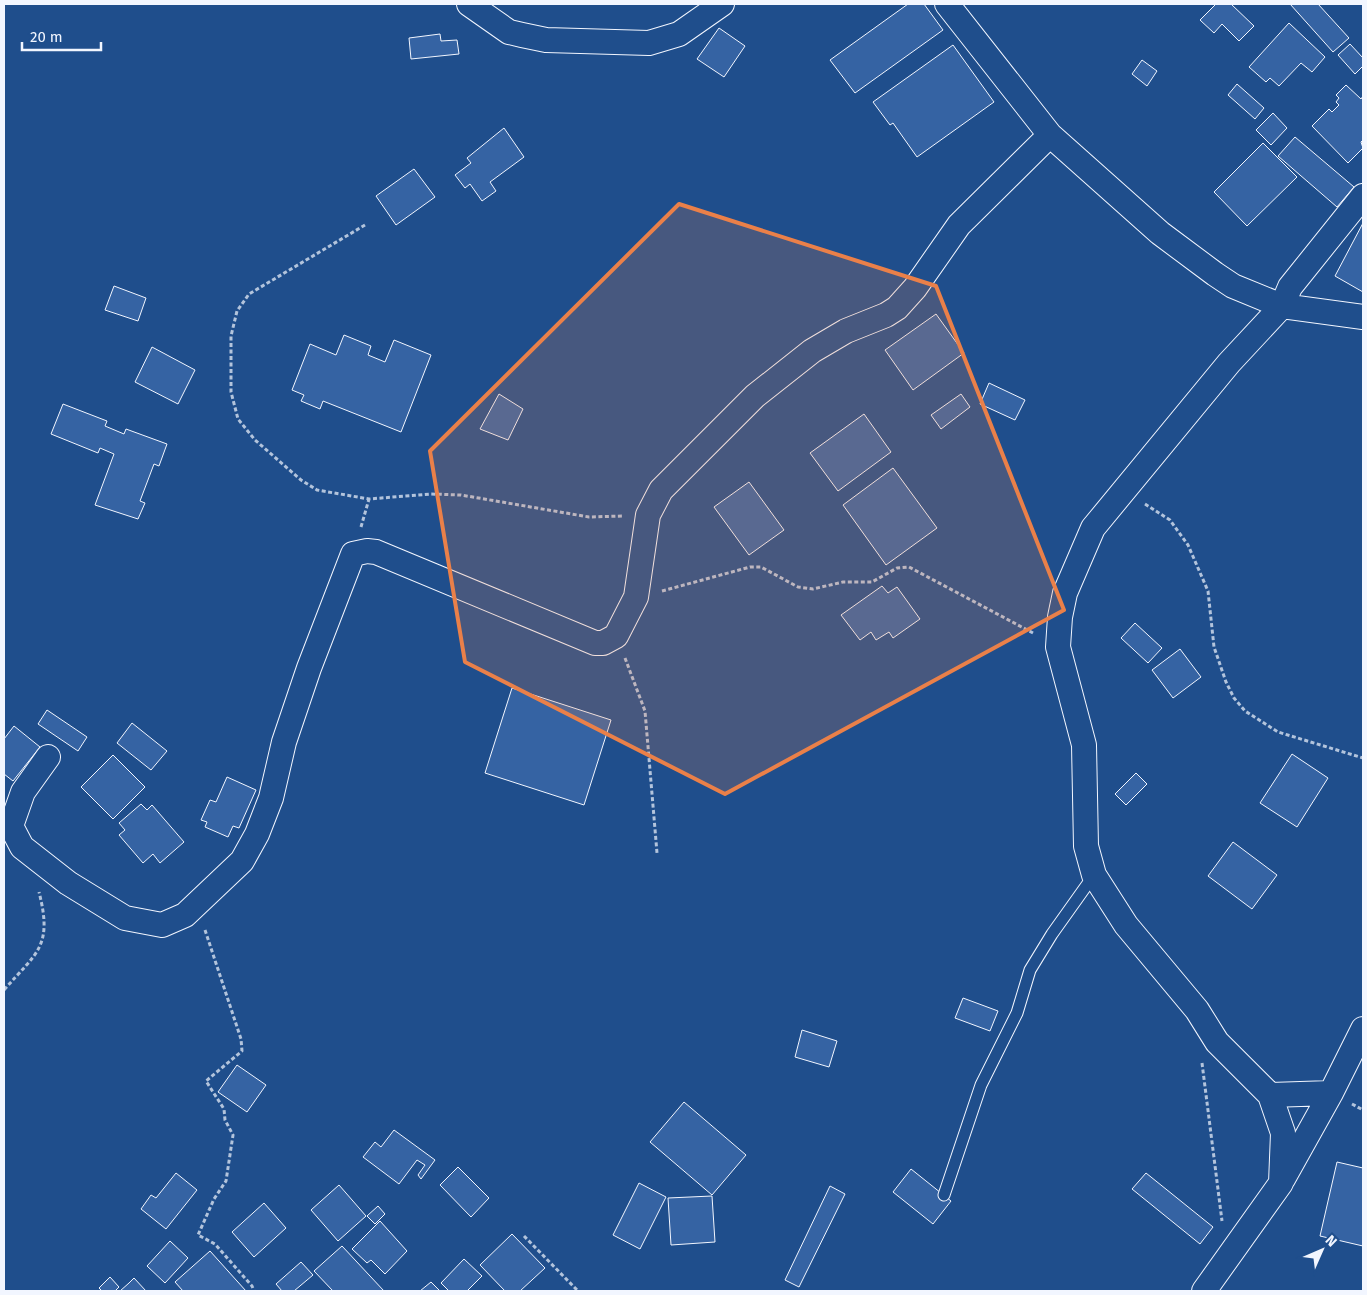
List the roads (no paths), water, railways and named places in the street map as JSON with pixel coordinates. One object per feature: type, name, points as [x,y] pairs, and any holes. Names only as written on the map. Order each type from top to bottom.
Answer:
[{"type":"street","points":[[469,4],[509,32],[522,35],[546,40],[649,43],[678,34],[722,4]]},
{"type":"street","points":[[952,8],[1050,135],[1160,233],[1233,286],[1282,306],[1363,317]]},
{"type":"street","points":[[48,757],[23,792],[11,826],[22,847],[68,883],[125,918],[162,925],[186,914],[242,861],[257,834],[271,798],[284,742],[309,668],[353,554],[367,551],[376,552],[595,643],[603,644],[616,636],[636,597],[648,515],[661,490],[755,396],[826,342],[886,315],[904,301],[959,225],[1050,135]]},
{"type":"street","points":[[1281,1183],[1283,1133],[1270,1095],[1218,1042],[1197,1010],[1126,925],[1094,875],[1086,846],[1084,745],[1058,647],[1065,593],[1093,528],[1229,363],[1282,306],[1290,286],[1363,196]]},
{"type":"street","points":[[1204,1291],[1281,1183],[1331,1093],[1363,1029]]},
{"type":"street","points":[[1270,1095],[1331,1093]]},
{"type":"lane","points":[[944,1195],[982,1085],[1017,1013],[1030,970],[1052,934],[1094,875]]}]
